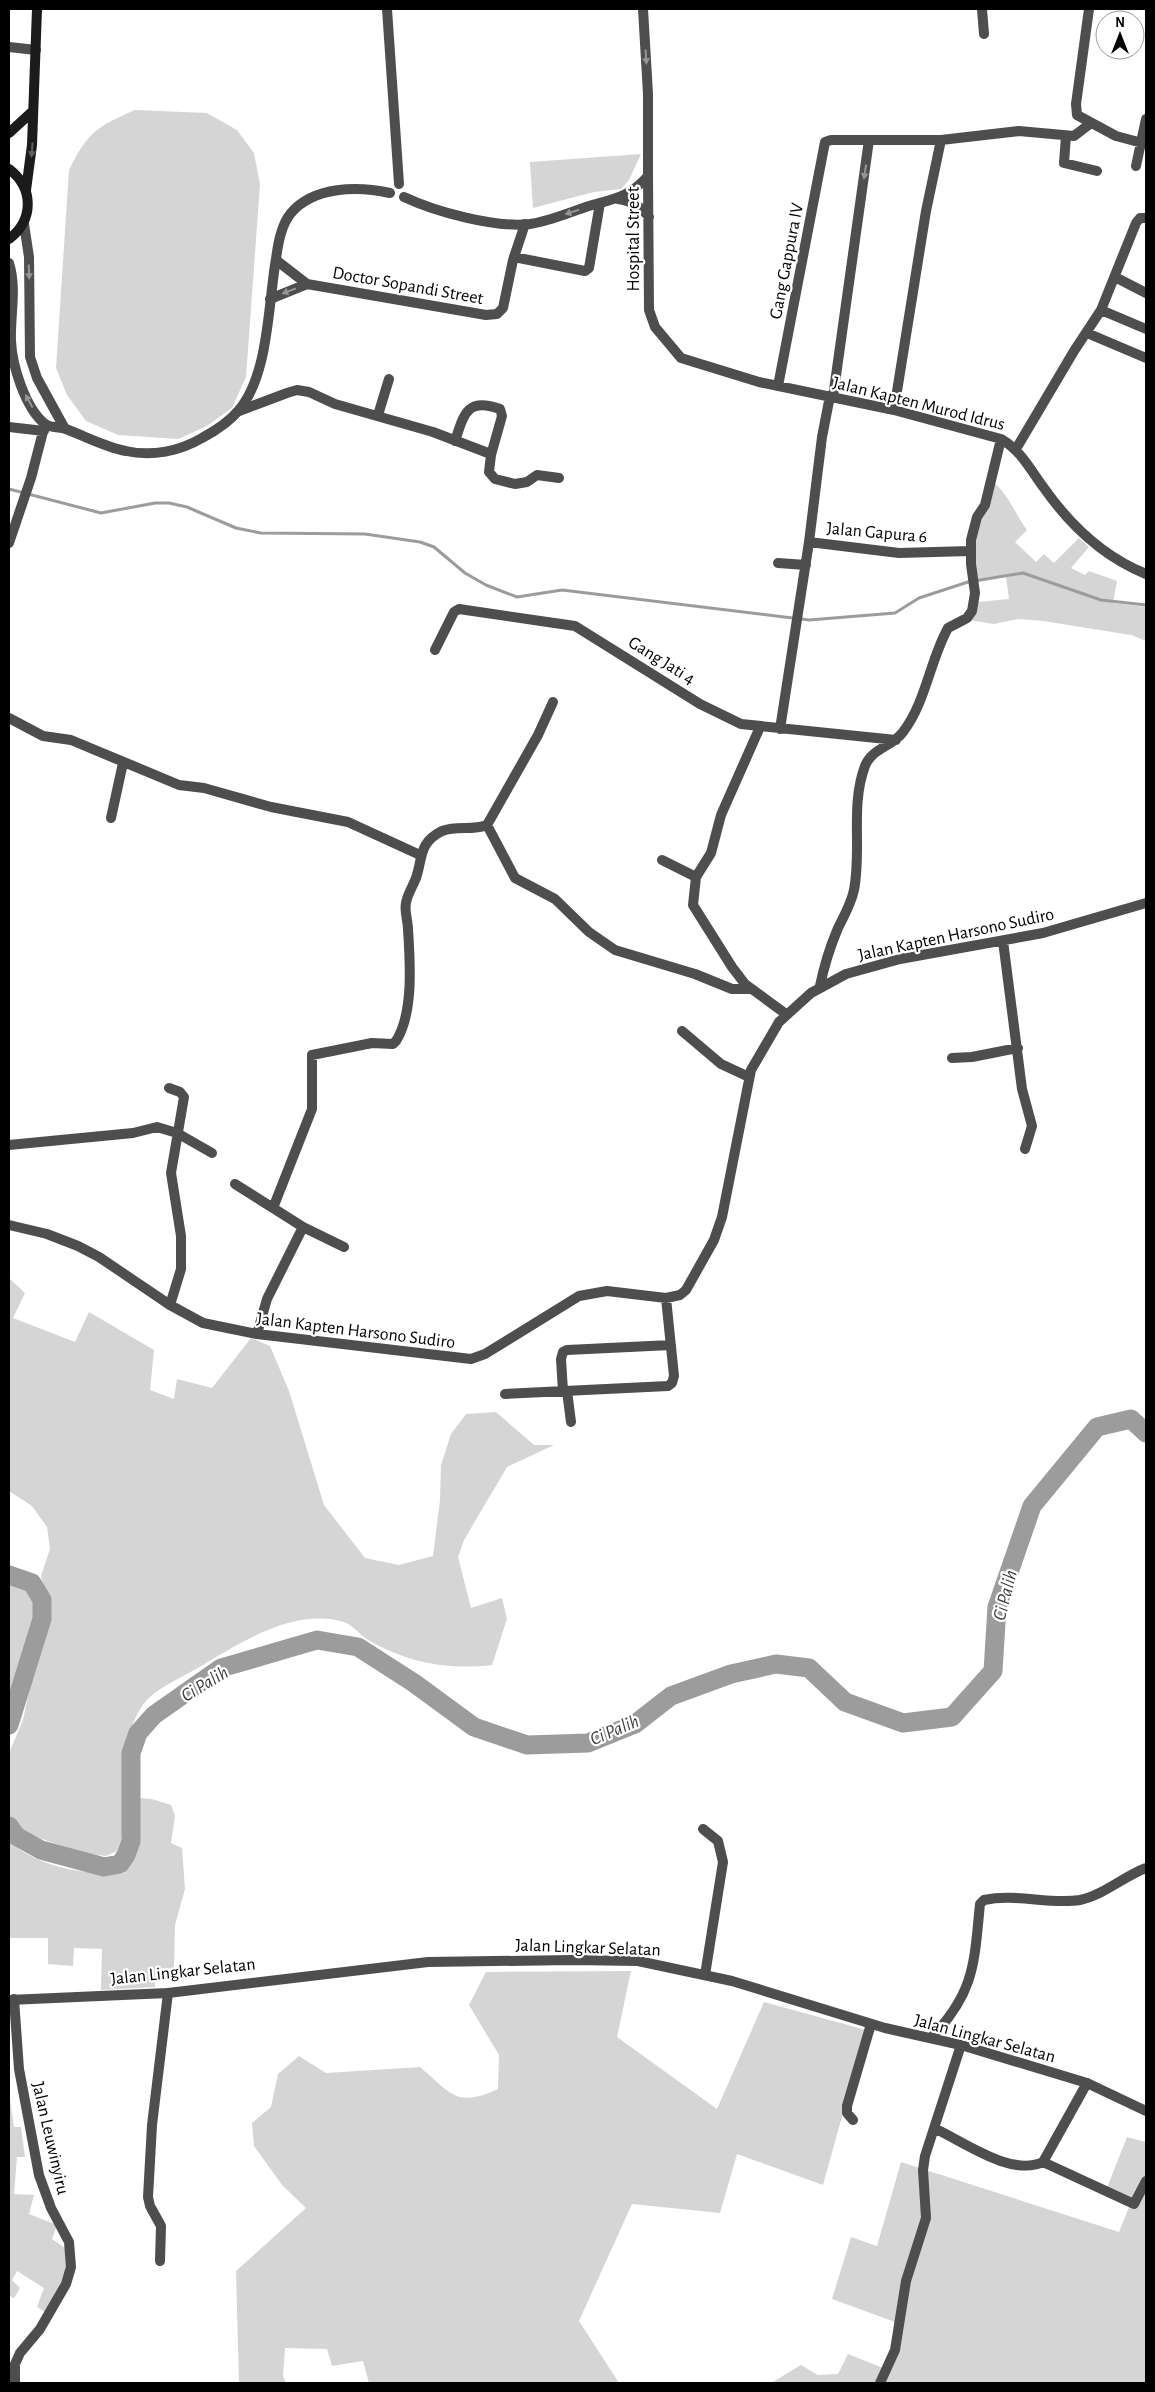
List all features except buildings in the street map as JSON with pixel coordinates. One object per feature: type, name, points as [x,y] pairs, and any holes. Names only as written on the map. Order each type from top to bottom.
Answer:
[{"type":"main road","points":[[9,239],[24,224],[28,207],[26,190],[32,152],[37,9]]},
{"type":"main road","points":[[9,133],[33,111]]},
{"type":"main road","points":[[9,169],[16,175],[26,190]]},
{"type":"street","points":[[387,9],[399,184]]},
{"type":"street","name":"Hospital Street","points":[[643,9],[648,94],[649,310],[654,327],[682,358],[778,386]]},
{"type":"street","points":[[982,9],[984,34]]},
{"type":"street","points":[[1089,9],[1076,109],[1079,117],[1116,136],[1144,143]]},
{"type":"street","points":[[9,47],[36,50]]},
{"type":"street","points":[[1136,166],[1144,143],[1146,119]]},
{"type":"street","points":[[869,140],[941,140],[1019,131],[1066,136],[1077,135],[1091,123]]},
{"type":"street","points":[[1066,136],[1064,163],[1097,171]]},
{"type":"street","name":"Gang Gappura IV","points":[[778,386],[825,142],[830,140],[869,140]]},
{"type":"street","name":"Jalan Gapura 6","points":[[869,140],[831,397],[822,437],[809,542],[899,553],[970,551]]},
{"type":"street","points":[[894,410],[926,211],[941,140]]},
{"type":"street","points":[[239,411],[252,389],[262,361],[276,260],[282,231],[290,214],[304,202],[318,194],[343,190],[373,189],[390,193],[396,200],[404,197],[458,215],[525,224],[542,222],[618,199],[648,176]]},
{"type":"street","points":[[390,193],[391,187],[399,184],[405,187],[404,197]]},
{"type":"street","points":[[618,199],[642,208],[649,217]]},
{"type":"street","points":[[514,257],[585,272],[589,268],[600,203]]},
{"type":"street","points":[[1016,449],[1074,350],[1101,310],[1136,223],[1140,218],[1146,218]]},
{"type":"street","points":[[24,224],[29,258],[30,357],[40,386],[65,429]]},
{"type":"street","name":"Doctor Sopandi Street","points":[[276,260],[308,284],[492,315],[497,314],[503,308],[514,257],[525,224]]},
{"type":"street","points":[[9,263],[14,288],[11,341],[14,362],[28,400],[44,428],[23,505],[9,543]]},
{"type":"street","points":[[1114,277],[1146,293]]},
{"type":"street","name":"Doctor Sopandi Street","points":[[270,299],[308,284]]},
{"type":"street","points":[[1101,310],[1146,329]]},
{"type":"street","points":[[1087,333],[1146,358]]},
{"type":"street","points":[[14,362],[30,357]]},
{"type":"street","points":[[378,415],[389,379]]},
{"type":"street","name":"Jalan Kapten Murod Idrus","points":[[778,386],[894,410],[1001,439],[1016,449],[1044,489],[1077,529],[1116,559],[1146,574]]},
{"type":"street","points":[[9,427],[65,429],[107,447],[132,453],[159,453],[189,446],[216,430],[239,411],[297,390],[309,392],[335,404],[378,415],[491,455]]},
{"type":"street","points":[[455,441],[464,415],[472,406],[489,406],[500,409],[502,416],[491,455],[489,472],[496,479],[521,484],[538,475],[559,478]]},
{"type":"street","points":[[820,986],[828,953],[854,891],[858,861],[857,802],[860,781],[872,754],[896,740],[904,731],[916,708],[948,628],[971,613],[974,600],[974,586],[970,551],[976,520],[984,505],[1001,439]]},
{"type":"street","points":[[780,729],[809,542]]},
{"type":"street","points":[[778,563],[806,565]]},
{"type":"street","name":"Gang Jati 4","points":[[435,650],[454,612],[459,609],[540,623],[572,625],[700,704],[736,722],[780,729],[896,740]]},
{"type":"street","points":[[273,1208],[312,1109],[312,1055],[372,1043],[394,1044],[398,1038],[408,1004],[410,957],[406,902],[417,876],[420,855],[432,838],[442,832],[454,828],[480,828],[487,825],[538,735],[553,702]]},
{"type":"street","points":[[9,718],[43,736],[71,740],[179,785],[204,788],[270,807],[348,822],[420,855]]},
{"type":"street","points":[[760,726],[722,815],[711,852],[696,877],[693,905],[739,977],[786,1014]]},
{"type":"street","points":[[111,818],[123,763]]},
{"type":"street","points":[[487,825],[514,878],[554,899],[589,932],[614,950],[695,974],[732,989],[752,989]]},
{"type":"street","points":[[662,860],[696,877]]},
{"type":"street","name":"Jalan Kapten Harsono Sudiro","points":[[9,1225],[47,1234],[78,1246],[99,1257],[170,1306],[203,1323],[257,1334],[405,1350],[463,1359],[484,1354],[579,1296],[607,1291],[666,1298],[680,1295],[686,1290],[714,1240],[722,1217],[749,1078],[758,1055],[786,1014],[820,986],[846,974],[900,959],[1003,941],[1079,924],[1146,903]]},
{"type":"street","points":[[1003,941],[1022,1089],[1032,1130],[1025,1149]]},
{"type":"street","points":[[682,1031],[722,1064],[749,1078]]},
{"type":"street","points":[[952,1058],[972,1057],[1018,1048]]},
{"type":"street","points":[[169,1088],[180,1092],[184,1097],[171,1173],[180,1236],[181,1269],[170,1306]]},
{"type":"street","points":[[9,1145],[157,1128],[177,1133],[212,1153]]},
{"type":"street","points":[[236,1184],[303,1227],[344,1247]]},
{"type":"street","points":[[257,1334],[267,1299],[303,1227]]},
{"type":"street","points":[[505,1394],[668,1386],[672,1383],[674,1376],[666,1298]]},
{"type":"street","points":[[571,1422],[561,1358],[563,1352],[567,1350],[671,1345]]},
{"type":"street","points":[[703,1829],[718,1841],[723,1862],[705,1975]]},
{"type":"street","points":[[931,2038],[949,2020],[968,1987],[973,1967],[980,1904],[984,1900],[1011,1897],[1070,1901],[1083,1899],[1146,1868]]},
{"type":"street","name":"Jalan Lingkar Selatan","points":[[12,1999],[168,1993],[428,1962],[572,1960],[638,1962],[705,1975],[811,2004],[871,2024],[961,2045],[1087,2083],[1146,2111]]},
{"type":"street","points":[[160,2261],[161,2226],[150,2206],[148,2197],[152,2125],[168,1993]]},
{"type":"street","name":"Jalan Leuwinyiru","points":[[12,1999],[19,2069],[39,2175],[51,2208],[69,2242],[71,2266],[66,2284],[40,2328],[20,2353],[15,2364],[15,2383]]},
{"type":"street","points":[[854,2120],[847,2113],[847,2106],[871,2024]]},
{"type":"street","points":[[880,2383],[895,2350],[906,2281],[926,2218],[923,2170],[934,2128],[961,2045]]},
{"type":"street","points":[[934,2128],[1002,2163],[1019,2167],[1033,2167],[1043,2162],[1087,2083]]},
{"type":"street","points":[[1043,2162],[1134,2204],[1146,2181]]},
{"type":"shaded area","points":[[135,110],[207,113],[237,130],[254,153],[260,184],[246,377],[232,408],[207,426],[178,439],[118,435],[86,421],[67,395],[56,368],[69,170],[82,147],[94,132],[111,121]]},
{"type":"shaded area","points":[[641,154],[629,180],[621,189],[594,192],[533,208],[530,162]]},
{"type":"shaded area","points":[[993,482],[1007,498],[1027,530],[1015,542],[1036,562],[1044,554],[1054,563],[1079,538],[1089,547],[1071,568],[1085,575],[1089,571],[1117,581],[1113,603],[1146,607],[1146,641],[1131,635],[1043,621],[1018,619],[994,624],[969,620],[978,602],[1009,599],[1006,577],[976,582],[975,533]]},
{"type":"shaded area","points":[[9,1278],[25,1293],[13,1318],[75,1342],[89,1312],[154,1350],[150,1390],[174,1399],[177,1379],[212,1388],[251,1338],[270,1346],[289,1391],[324,1505],[365,1558],[399,1565],[433,1556],[440,1500],[441,1465],[451,1434],[466,1414],[496,1412],[534,1445],[554,1445],[507,1467],[464,1540],[458,1557],[471,1608],[502,1598],[507,1619],[492,1665],[443,1665],[413,1659],[383,1648],[368,1640],[344,1622],[324,1619],[305,1620],[267,1630],[162,1688],[143,1704],[132,1725],[125,1747],[123,1759],[125,1809],[123,1835],[117,1851],[106,1856],[81,1853],[20,1831],[9,1818],[9,1753],[23,1720],[34,1667],[47,1632],[49,1608],[41,1576],[50,1549],[47,1527],[32,1506],[9,1491]]},
{"type":"shaded area","points":[[9,1581],[21,1586],[31,1598],[35,1616],[9,1693]]},
{"type":"shaded area","points":[[138,1798],[152,1799],[171,1805],[175,1816],[171,1843],[182,1848],[185,1889],[175,1925],[174,1968],[155,1969],[155,1987],[101,1990],[102,1949],[74,1948],[73,1966],[48,1964],[48,1938],[9,1938],[9,1841],[34,1858],[49,1864],[95,1873],[125,1873],[137,1847]]},
{"type":"shaded area","points":[[631,1971],[617,2037],[717,2109],[764,2002],[866,2030],[823,2185],[737,2154],[720,2213],[632,2204],[579,2321],[619,2383],[369,2383],[363,2361],[332,2366],[327,2349],[285,2348],[283,2376],[286,2383],[239,2383],[236,2271],[306,2208],[282,2185],[254,2146],[252,2123],[271,2107],[278,2074],[299,2056],[326,2073],[420,2067],[455,2095],[463,2098],[484,2095],[498,2089],[499,2055],[469,2005],[486,1972]]},
{"type":"shaded area","points":[[9,2092],[14,2127],[21,2127],[25,2157],[17,2157],[14,2194],[34,2195],[29,2214],[57,2225],[52,2239],[65,2248],[68,2267],[47,2313],[37,2307],[44,2288],[17,2271],[12,2280],[20,2288],[14,2298],[9,2296]]},
{"type":"shaded area","points":[[1127,2137],[1146,2142],[1146,2383],[771,2383],[801,2365],[818,2375],[838,2374],[848,2354],[883,2368],[892,2350],[895,2322],[832,2299],[851,2237],[877,2246],[901,2162],[1119,2232],[1131,2202],[1105,2193]]},
{"type":"waterway","points":[[9,489],[101,513],[155,503],[169,503],[187,507],[236,528],[261,533],[365,534],[420,542],[434,547],[465,573],[486,585],[517,597],[562,590],[809,620],[895,613],[919,598],[968,582],[1023,573],[1101,600],[1146,605]]},
{"type":"waterway","name":"Ci Palih","points":[[9,1826],[16,1836],[41,1850],[104,1867],[120,1864],[126,1855],[131,1841],[131,1753],[138,1733],[154,1715],[221,1668],[317,1640],[358,1647],[414,1683],[474,1727],[527,1745],[588,1743],[635,1724],[671,1696],[731,1674],[776,1664],[809,1668],[845,1702],[903,1723],[952,1717],[993,1671],[997,1607],[1032,1506],[1097,1427],[1131,1419],[1146,1433]]},
{"type":"waterway","name":"Ci Palih","points":[[9,1575],[32,1583],[42,1600],[42,1619],[9,1725]]}]
